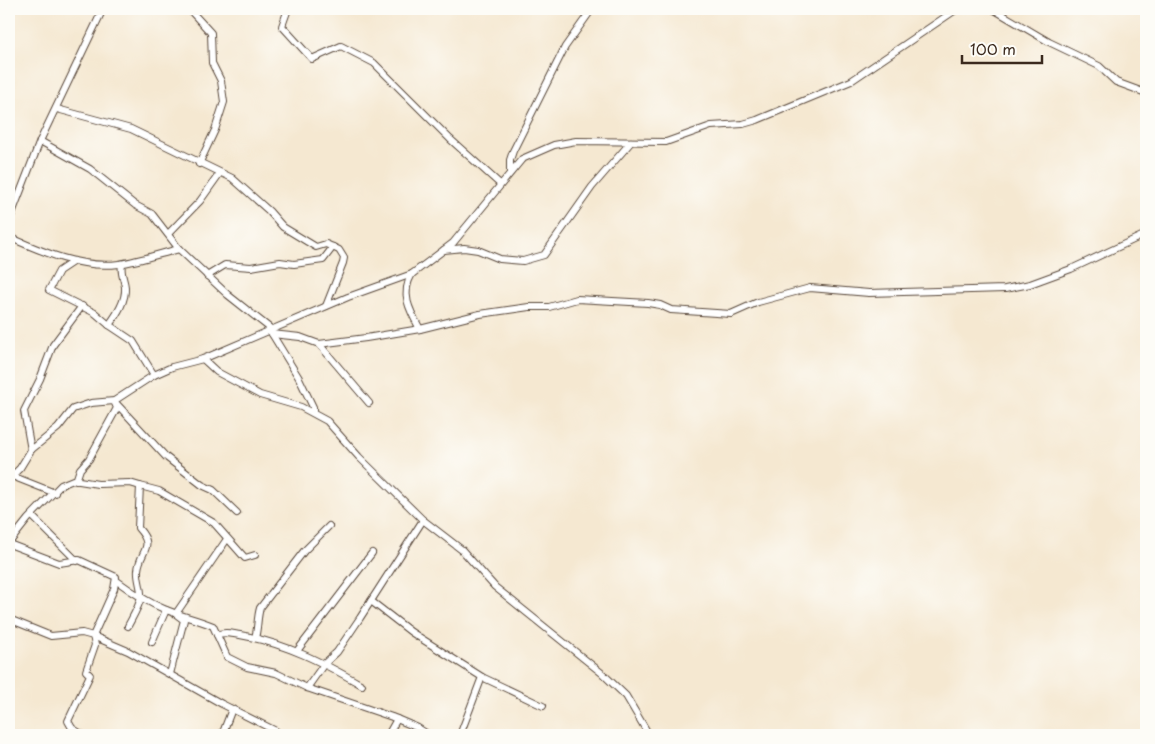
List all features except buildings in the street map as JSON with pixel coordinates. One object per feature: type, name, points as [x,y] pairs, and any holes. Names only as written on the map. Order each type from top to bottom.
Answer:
[{"type":"street","points":[[9,222],[40,141],[57,109],[103,9]]},
{"type":"street","points":[[188,9],[211,34],[212,64],[225,96],[215,130],[199,164]]},
{"type":"street","points":[[288,9],[282,26],[312,59],[341,46],[374,63],[450,139],[500,184]]},
{"type":"street","points":[[510,172],[510,160],[564,46],[592,9]]},
{"type":"street","points":[[55,493],[10,478],[20,468],[31,450],[58,428],[73,409],[91,403],[114,401],[154,375],[172,367],[203,359],[272,332],[326,306],[412,274],[444,250],[522,159],[554,145],[576,141],[666,142],[711,126],[743,124],[852,81],[957,9]]},
{"type":"street","points":[[993,9],[1050,42],[1099,66],[1114,81],[1146,93]]},
{"type":"street","points":[[57,109],[131,130],[199,164],[232,178],[247,190],[283,227],[316,247],[326,244],[333,247],[344,258],[326,306]]},
{"type":"street","points":[[40,141],[90,169],[134,205],[152,214],[179,249],[207,276],[272,332],[299,378],[313,407],[313,412]]},
{"type":"street","points":[[444,250],[464,248],[478,250],[500,259],[523,262],[544,255],[592,187],[632,142]]},
{"type":"street","points":[[168,234],[200,201],[220,173]]},
{"type":"street","points":[[272,332],[300,337],[319,344],[420,329],[480,314],[529,307],[549,307],[577,299],[648,303],[660,305],[671,310],[731,314],[758,302],[810,288],[869,293],[1005,289],[1030,284],[1071,269],[1146,234]]},
{"type":"street","points":[[9,237],[74,261],[122,264],[179,249]]},
{"type":"street","points":[[322,260],[326,244]]},
{"type":"street","points":[[207,276],[225,265],[251,267],[280,262],[294,264],[322,260],[333,247]]},
{"type":"street","points":[[74,261],[59,271],[49,290],[82,306],[133,341],[154,375]]},
{"type":"street","points":[[109,325],[121,308],[125,288],[120,274],[122,264]]},
{"type":"street","points":[[412,274],[407,283],[407,303],[420,329]]},
{"type":"street","points":[[31,450],[24,412],[40,379],[53,345],[82,306]]},
{"type":"street","points":[[319,344],[369,403]]},
{"type":"street","points":[[203,359],[217,372],[260,395],[313,412],[327,421],[359,457],[423,520],[462,550],[495,587],[621,690],[650,735]]},
{"type":"street","points":[[76,481],[80,469],[89,459],[117,408],[114,401]]},
{"type":"street","points":[[114,401],[166,458],[202,486],[213,490],[237,513]]},
{"type":"street","points":[[76,561],[60,563],[9,544],[28,518],[61,485],[76,481],[98,484],[130,483],[159,491],[214,522],[227,539],[246,558],[255,555]]},
{"type":"street","points":[[128,626],[141,597],[138,569],[145,553],[147,539],[138,528],[140,486]]},
{"type":"street","points":[[32,516],[76,561],[116,578],[117,581],[141,597],[166,610],[213,626],[227,657],[247,667],[276,673],[307,688],[397,719],[429,735]]},
{"type":"street","points":[[307,688],[324,664],[337,652],[423,520]]},
{"type":"street","points":[[255,638],[260,623],[258,616],[260,608],[304,551],[329,526]]},
{"type":"street","points":[[175,612],[227,539]]},
{"type":"street","points":[[297,651],[372,554]]},
{"type":"street","points":[[83,735],[72,728],[68,721],[90,675],[86,671],[95,645],[93,636],[117,581]]},
{"type":"street","points":[[371,601],[411,632],[482,677],[542,706]]},
{"type":"street","points":[[152,642],[166,610]]},
{"type":"street","points":[[170,674],[184,620],[175,612]]},
{"type":"street","points":[[9,619],[51,636],[82,632],[128,651],[232,709],[276,731],[278,735]]},
{"type":"street","points":[[217,635],[221,633],[272,641],[324,664],[362,685]]},
{"type":"street","points":[[460,735],[482,677]]},
{"type":"street","points":[[222,735],[232,709]]},
{"type":"street","points":[[388,735],[397,719]]}]
